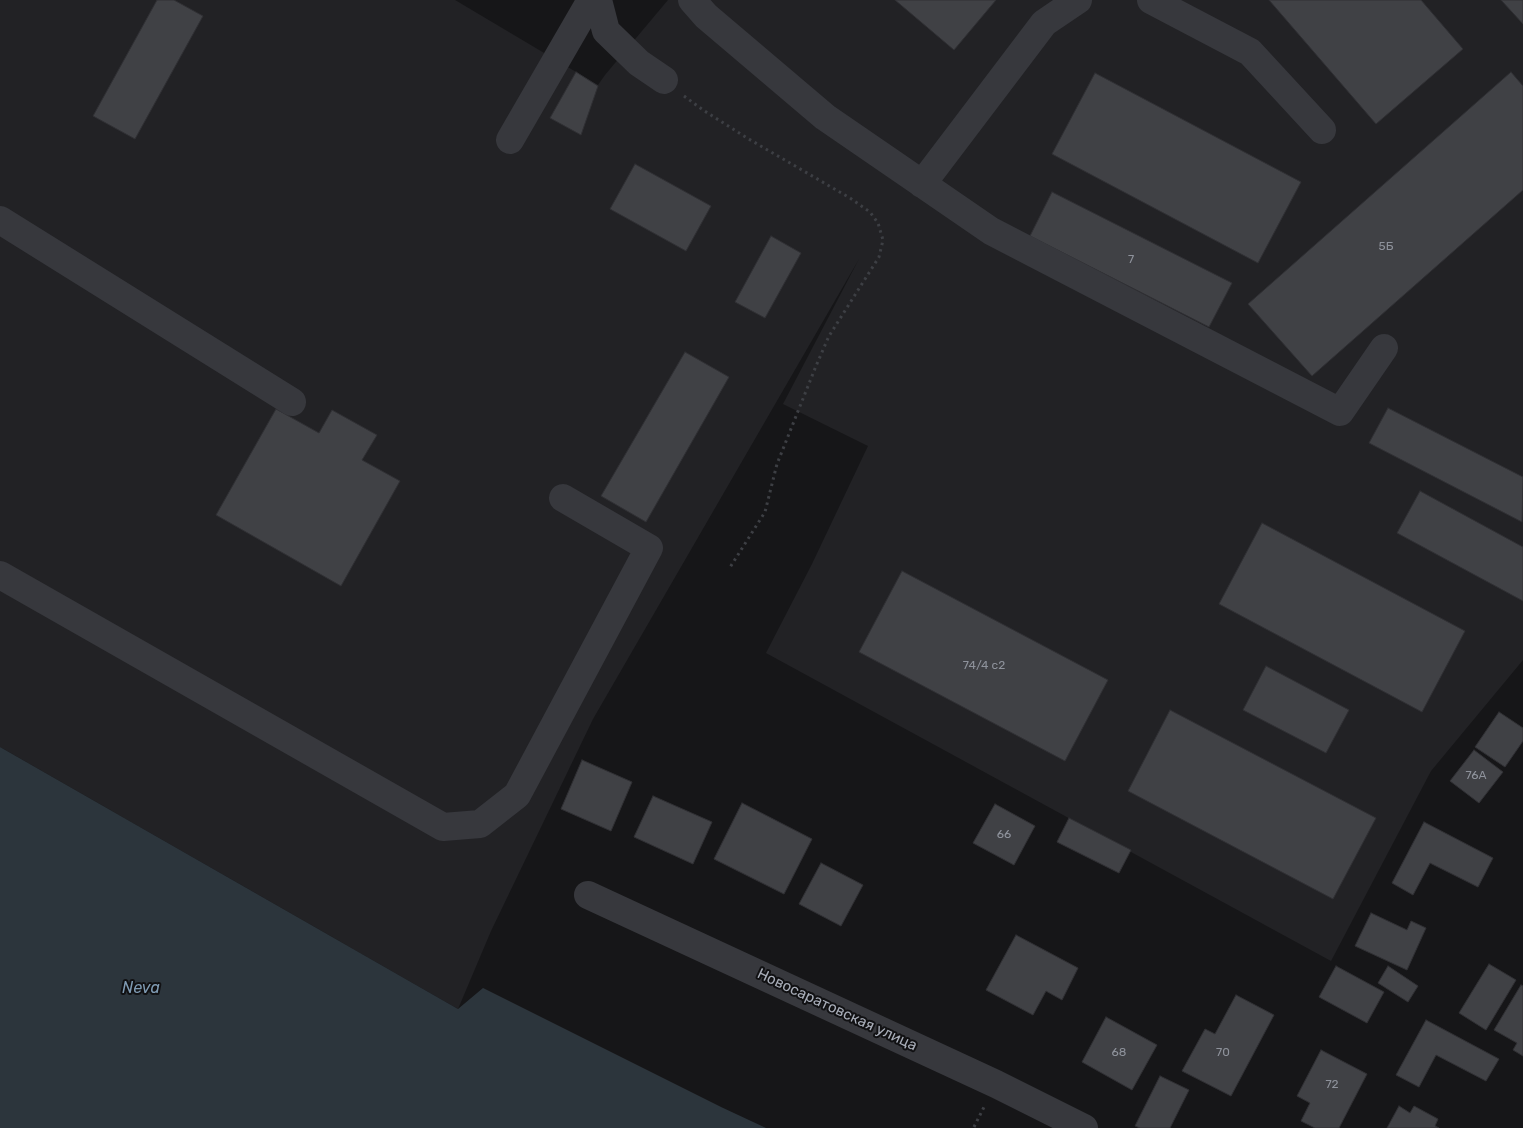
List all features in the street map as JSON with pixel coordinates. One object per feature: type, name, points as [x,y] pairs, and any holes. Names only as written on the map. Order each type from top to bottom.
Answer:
[{"type":"street","points":[[510,140],[591,0]]},
{"type":"street","points":[[598,0],[606,31],[639,63],[664,80]]},
{"type":"street","points":[[692,0],[706,16],[825,117],[991,231],[1340,412],[1384,348]]},
{"type":"street","points":[[922,184],[1044,24],[1078,0]]},
{"type":"street","points":[[1152,0],[1250,52],[1322,130]]},
{"type":"street","points":[[0,220],[292,402]]},
{"type":"street","points":[[0,575],[443,827],[480,824],[517,795],[649,548],[563,498]]},
{"type":"street","name":"Новосаратовская улица","points":[[596,906],[996,1084],[1084,1128]]},
{"type":"path","points":[[664,80],[703,110],[850,198],[870,212],[878,223],[883,240],[879,257],[829,336],[777,464],[765,512],[729,569]]},
{"type":"shaded area","points":[[0,0],[455,0],[598,85],[668,0],[1523,0],[1523,660],[1431,771],[1331,961],[766,653],[812,564],[868,446],[783,404],[859,259],[593,719],[491,931],[458,1009],[0,747]]},
{"type":"water","name":"Neva","points":[[0,747],[458,1009],[483,988],[766,1128],[0,1128]]},
{"type":"building","points":[[157,0],[174,0],[203,16],[135,139],[93,116]]},
{"type":"building","points":[[895,0],[996,0],[954,50]]},
{"type":"building","points":[[1269,0],[1421,0],[1463,49],[1376,124]]},
{"type":"building","points":[[1501,0],[1523,0],[1523,24]]},
{"type":"building","points":[[576,72],[598,86],[581,135],[550,118]]},
{"type":"building","points":[[1511,72],[1523,86],[1523,190],[1312,376],[1248,304]]},
{"type":"building","points":[[1095,73],[1301,182],[1258,263],[1052,154]]},
{"type":"building","points":[[635,164],[711,206],[686,251],[610,209]]},
{"type":"building","points":[[1052,192],[1232,283],[1209,327],[1030,236]]},
{"type":"building","points":[[771,236],[801,253],[765,318],[735,302]]},
{"type":"building","points":[[685,352],[729,377],[646,522],[601,496]]},
{"type":"building","points":[[1388,408],[1523,477],[1522,522],[1369,443]]},
{"type":"building","points":[[276,409],[319,433],[332,410],[377,435],[362,460],[400,481],[341,586],[216,515]]},
{"type":"building","points":[[1420,491],[1523,547],[1523,601],[1397,533]]},
{"type":"building","points":[[1262,523],[1465,631],[1422,712],[1219,604]]},
{"type":"building","points":[[902,571],[1108,680],[1065,761],[859,652]]},
{"type":"building","points":[[1266,666],[1349,710],[1326,753],[1243,710]]},
{"type":"building","points":[[1170,710],[1376,818],[1333,899],[1128,791]]},
{"type":"building","points":[[1499,712],[1523,728],[1523,741],[1505,767],[1475,747]]},
{"type":"building","points":[[1474,750],[1503,772],[1479,803],[1450,781]]},
{"type":"building","points":[[582,760],[632,782],[611,831],[561,809]]},
{"type":"building","points":[[653,796],[712,822],[693,864],[634,837]]},
{"type":"building","points":[[742,803],[812,839],[784,894],[714,859]]},
{"type":"building","points":[[995,804],[1035,826],[1014,865],[973,843]]},
{"type":"building","points":[[1069,818],[1131,850],[1119,873],[1057,842]]},
{"type":"building","points":[[1424,822],[1493,858],[1478,887],[1430,863],[1413,895],[1392,883]]},
{"type":"building","points":[[821,863],[863,885],[841,926],[799,904]]},
{"type":"building","points":[[1371,913],[1407,930],[1411,921],[1426,928],[1407,970],[1355,946]]},
{"type":"building","points":[[1016,935],[1078,968],[1062,1000],[1046,991],[1033,1015],[986,990]]},
{"type":"building","points":[[1489,964],[1516,980],[1486,1030],[1459,1013]]},
{"type":"building","points":[[1336,966],[1384,992],[1367,1023],[1319,997]]},
{"type":"building","points":[[1388,966],[1418,986],[1408,1002],[1378,983]]},
{"type":"building","points":[[1521,985],[1523,986],[1523,1056],[1513,1050],[1517,1043],[1494,1030]]},
{"type":"building","points":[[1236,995],[1274,1015],[1231,1096],[1182,1071],[1205,1029],[1215,1034]]},
{"type":"building","points":[[1106,1017],[1157,1045],[1132,1090],[1082,1062]]},
{"type":"building","points":[[1426,1020],[1499,1059],[1486,1081],[1436,1055],[1419,1087],[1396,1075]]},
{"type":"building","points":[[1321,1050],[1367,1074],[1339,1128],[1315,1128],[1301,1121],[1310,1103],[1297,1096]]},
{"type":"building","points":[[1160,1076],[1189,1090],[1170,1128],[1140,1128],[1135,1126]]},
{"type":"building","points":[[1399,1106],[1410,1113],[1414,1106],[1438,1119],[1435,1126],[1439,1128],[1387,1128]]}]
